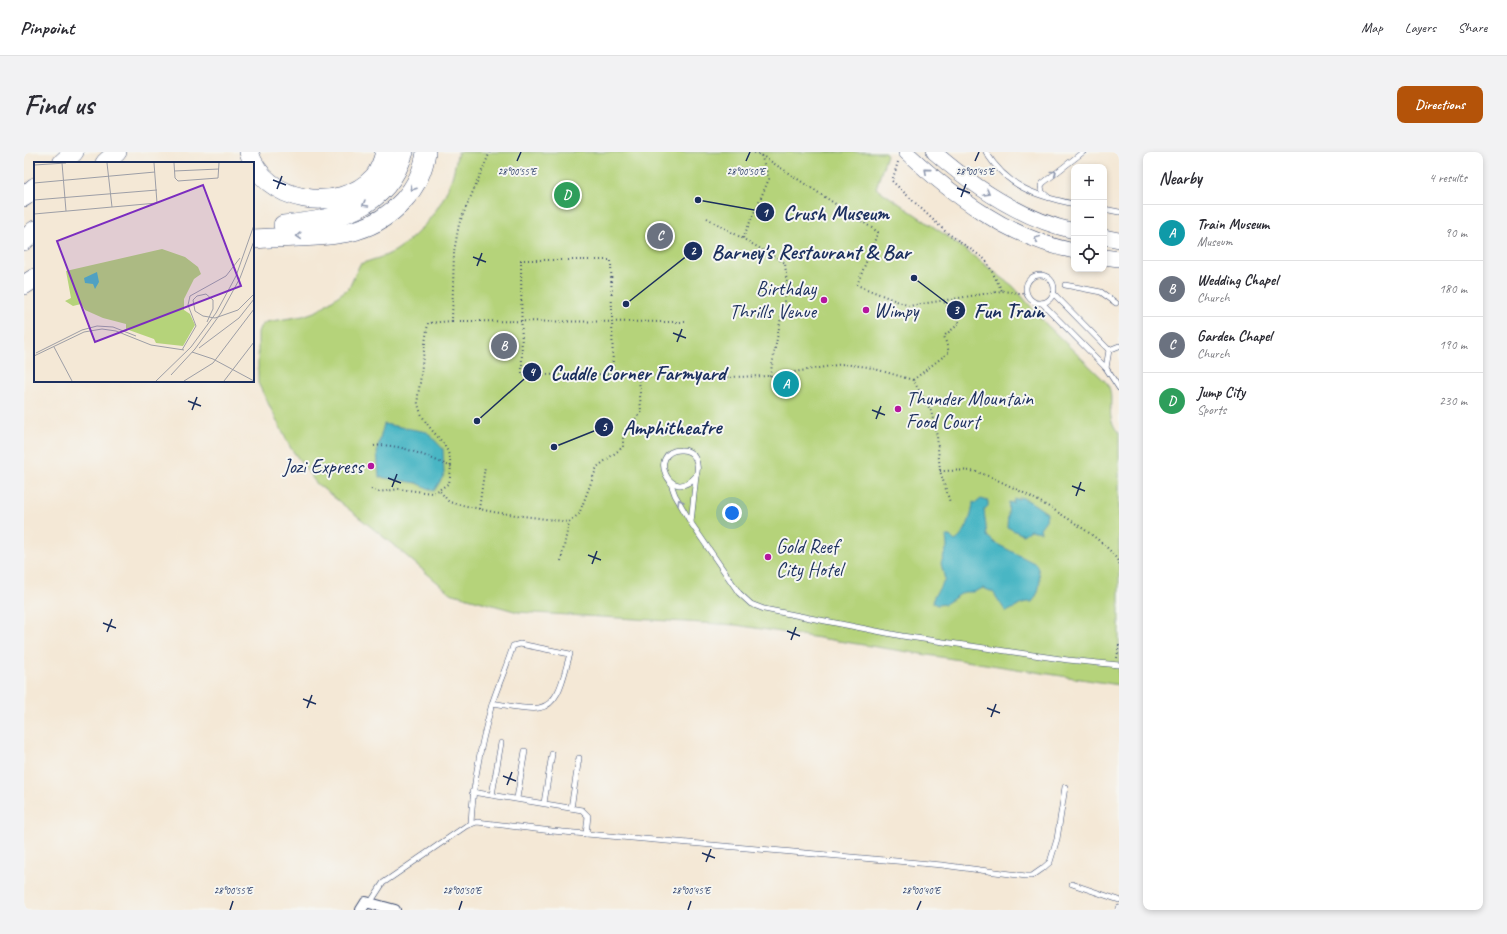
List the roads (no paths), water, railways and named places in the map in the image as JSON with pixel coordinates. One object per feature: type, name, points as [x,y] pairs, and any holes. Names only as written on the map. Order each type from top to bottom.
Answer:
[{"type":"highway","points":[[63,162],[74,152]]},
{"type":"highway","points":[[106,162],[117,152]]},
{"type":"highway","points":[[249,152],[262,174],[276,188],[293,197],[316,200],[340,196],[360,188],[374,176],[385,152]]},
{"type":"highway","points":[[254,227],[333,218],[351,212],[370,201],[388,184],[396,172],[404,152]]},
{"type":"highway","points":[[254,239],[339,233],[357,230],[373,224],[387,216],[402,203],[410,192],[421,171],[426,152]]},
{"type":"highway","points":[[24,197],[34,188]]},
{"type":"highway","points":[[24,241],[34,231]]},
{"type":"highway","points":[[24,284],[34,279]]},
{"type":"main road","points":[[934,152],[975,185],[1005,204],[1041,220],[1071,230]]},
{"type":"main road","points":[[902,156],[989,216],[1020,232],[1071,250]]},
{"type":"main road","points":[[1107,238],[1119,240]]},
{"type":"main road","points":[[1107,257],[1119,259]]},
{"type":"street","points":[[365,905],[395,910]]},
{"type":"lane","points":[[986,152],[991,161],[1010,181],[1039,196],[1071,203]]},
{"type":"lane","points":[[1051,199],[1042,192],[1043,183],[1083,152]]},
{"type":"lane","points":[[1107,210],[1119,212]]},
{"type":"lane","points":[[1042,303],[1050,299],[1053,293],[1052,282],[1045,277],[1036,276],[1029,281],[1026,290],[1027,294],[1033,301],[1042,303],[1106,368],[1119,388]]},
{"type":"lane","points":[[1065,285],[1101,292],[1116,303]]},
{"type":"lane","points":[[1053,293],[1109,350]]},
{"type":"lane","points":[[1109,350],[1119,346]]},
{"type":"lane","points":[[1106,368],[1109,350]]},
{"type":"lane","points":[[691,523],[698,465],[693,454],[682,450],[676,450],[667,456],[664,461],[664,472],[691,523],[739,593],[751,604],[764,610],[902,636],[1068,660],[1118,665]]},
{"type":"lane","points":[[670,481],[675,484],[687,484],[696,476]]},
{"type":"lane","points":[[471,823],[472,792],[492,703],[514,646],[516,644],[570,654],[558,693],[551,704],[538,709],[492,703]]},
{"type":"lane","points":[[492,795],[501,743]]},
{"type":"lane","points":[[517,798],[525,751]]},
{"type":"lane","points":[[544,803],[552,754]]},
{"type":"lane","points":[[571,808],[579,758]]},
{"type":"lane","points":[[365,905],[383,883],[471,823],[486,822],[586,834],[942,864],[1014,876],[1032,876],[1050,862],[1054,851],[1065,787]]},
{"type":"lane","points":[[472,792],[517,798],[582,810],[588,816],[586,834]]},
{"type":"lane","points":[[1072,884],[1119,900]]},
{"type":"water","points":[[384,424],[427,432],[443,449],[444,475],[434,491],[417,483],[379,477],[377,450]]},
{"type":"water","points":[[1020,497],[1031,502],[1047,513],[1046,520],[1040,528],[1041,532],[1030,530],[1023,535],[1007,527],[1009,502],[1013,503],[1014,499],[1019,499]]},
{"type":"water","points":[[981,499],[988,501],[988,506],[984,510],[987,536],[995,543],[1036,564],[1038,569],[1040,584],[1035,598],[1032,602],[1027,602],[1006,612],[993,592],[983,588],[974,592],[964,592],[945,604],[937,605],[933,603],[934,596],[945,580],[941,563],[947,547],[946,536],[950,536],[955,541],[959,538],[968,524],[972,512],[973,502],[976,503]]},
{"type":"place","name":"Jump City","points":[[567,195]]},
{"type":"place","name":"Crush Museum","points":[[698,200]]},
{"type":"place","name":"Garden Chapel","points":[[660,236]]},
{"type":"place","name":"Fun Train","points":[[914,278]]},
{"type":"place","name":"Birthday Thrills Venue","points":[[824,300]]},
{"type":"place","name":"Barney's Restaurant & Bar","points":[[626,304]]},
{"type":"place","name":"Wimpy","points":[[866,310]]},
{"type":"place","name":"Wedding Chapel","points":[[504,346]]},
{"type":"place","name":"Train Museum","points":[[786,384]]},
{"type":"place","name":"Thunder Mountain Food Court","points":[[898,409]]},
{"type":"place","name":"Cuddle Corner Farmyard","points":[[477,421]]},
{"type":"place","name":"Amphitheatre","points":[[554,447]]},
{"type":"place","name":"Jozi Express","points":[[371,466]]},
{"type":"place","name":"Gold Reef City Hotel","points":[[768,557]]}]
